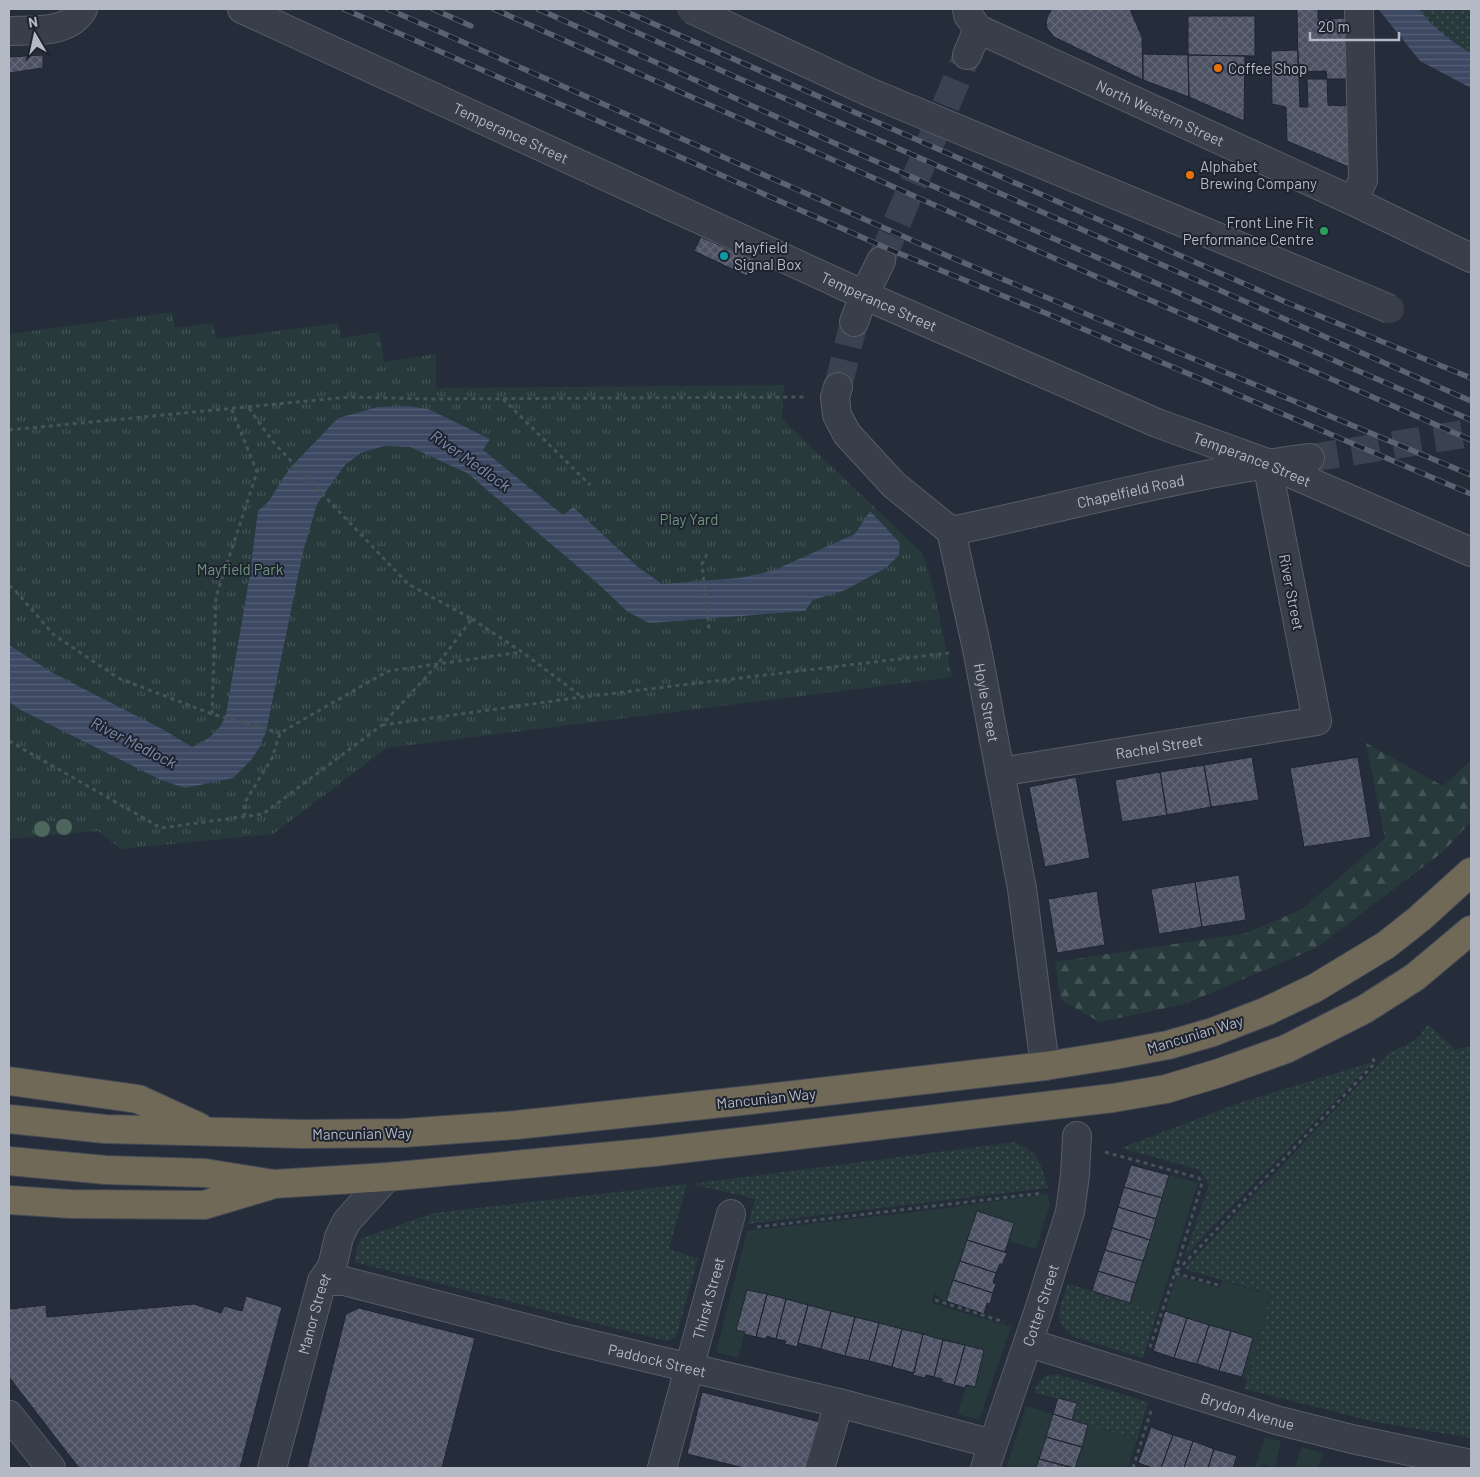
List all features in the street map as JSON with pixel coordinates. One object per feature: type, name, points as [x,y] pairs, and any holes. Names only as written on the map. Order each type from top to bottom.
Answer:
[{"type":"highway","name":"Mancunian Way","points":[[9,1119],[105,1129],[303,1134],[385,1133],[516,1125],[1045,1066],[1168,1045],[1213,1032],[1267,1010],[1314,988],[1386,945],[1420,920],[1471,872]]},
{"type":"highway","points":[[9,1160],[106,1170],[205,1173],[274,1184],[387,1177],[513,1166],[758,1140],[1095,1100],[1166,1089],[1219,1073],[1286,1049],[1327,1029],[1365,1009],[1415,976],[1471,930]]},
{"type":"highway","points":[[9,1081],[138,1100],[209,1132]]},
{"type":"highway","points":[[9,1200],[71,1204],[204,1205],[274,1184]]},
{"type":"street","points":[[9,31],[61,28],[78,18],[83,9]]},
{"type":"street","name":"Temperance Street","points":[[242,9],[864,295],[1157,423],[1268,463],[1471,552]]},
{"type":"street","points":[[691,9],[870,92],[1390,309]]},
{"type":"street","points":[[1353,201],[1363,180],[1359,9]]},
{"type":"street","points":[[967,55],[972,19]]},
{"type":"street","name":"North Western Street","points":[[972,19],[1471,258]]},
{"type":"street","points":[[854,322],[880,261]]},
{"type":"street","points":[[836,392],[837,415],[846,434],[894,485],[951,530]]},
{"type":"street","name":"Chapelfield Road","points":[[951,530],[1200,475],[1310,458]]},
{"type":"street","name":"River Street","points":[[1268,463],[1317,720]]},
{"type":"street","name":"Hoyle Street","points":[[951,530],[1022,889],[1045,1066]]},
{"type":"street","name":"Rachel Street","points":[[1000,772],[1317,720]]},
{"type":"street","name":"Cotter Street","points":[[989,1456],[1029,1343],[1070,1212],[1075,1175],[1077,1136]]},
{"type":"street","name":"Manor Street","points":[[272,1468],[322,1282],[332,1267],[339,1237],[346,1221],[387,1177]]},
{"type":"street","name":"Thirsk Street","points":[[662,1468],[698,1337],[742,1220]]},
{"type":"street","name":"Paddock Street","points":[[322,1282],[344,1281],[564,1338],[840,1403],[989,1456]]},
{"type":"street","name":"Brydon Avenue","points":[[1029,1343],[1276,1420],[1352,1439],[1471,1464]]},
{"type":"street","points":[[820,1468],[840,1403]]},
{"type":"street","points":[[10,1420],[51,1468]]},
{"type":"path","points":[[9,430],[348,397],[503,399],[836,392]]},
{"type":"path","points":[[503,399],[590,485]]},
{"type":"path","points":[[248,407],[273,442],[408,584],[472,619],[522,652],[582,697]]},
{"type":"path","points":[[212,714],[216,597],[257,472],[232,408]]},
{"type":"path","points":[[707,554],[702,564],[708,629]]},
{"type":"path","points":[[9,586],[14,589],[53,634],[118,678],[212,714],[280,733]]},
{"type":"path","points":[[9,741],[161,828],[263,814],[382,726],[437,665],[472,619]]},
{"type":"path","points":[[382,726],[582,697],[976,649]]},
{"type":"path","points":[[244,817],[245,802],[272,758],[280,733],[388,671],[522,652]]},
{"type":"path","points":[[1175,1273],[1376,1063],[1371,1055]]},
{"type":"path","points":[[1104,1152],[1199,1178],[1202,1183],[1175,1273],[1147,1354]]},
{"type":"path","points":[[742,1220],[1044,1193]]},
{"type":"path","points":[[1175,1273],[1218,1285]]},
{"type":"path","points":[[936,1300],[1007,1323]]},
{"type":"path","points":[[1133,1468],[1153,1408]]},
{"type":"green space","points":[[1419,9],[1471,9],[1471,53],[1443,34]]},
{"type":"green space","name":"Mayfield Park","points":[[172,312],[175,328],[213,323],[216,339],[338,323],[341,338],[379,332],[384,362],[436,354],[436,388],[784,385],[782,419],[923,554],[934,591],[952,677],[387,748],[273,834],[121,849],[98,831],[9,839],[9,334]]},
{"type":"green space","points":[[1366,743],[1443,786],[1471,760],[1471,821],[1444,851],[1316,948],[1185,1004],[1100,1022],[1061,1000],[1055,962],[1247,933],[1302,909],[1385,838]]},
{"type":"green space","points":[[1428,1024],[1455,1049],[1471,1047],[1471,1438],[1375,1422],[1244,1389],[1271,1294],[1184,1269],[1388,1054],[1417,1039]]},
{"type":"green space","points":[[1373,1062],[1228,1210],[1184,1258],[1209,1185],[1200,1170],[1121,1148],[1239,1103]]},
{"type":"green space","points":[[1015,1142],[1035,1155],[1041,1166],[1048,1188],[748,1224],[755,1199],[691,1184]]},
{"type":"green space","points":[[1169,1175],[1198,1183],[1158,1311],[1130,1303]]},
{"type":"green space","points":[[687,1184],[669,1249],[698,1258],[676,1338],[666,1341],[354,1262],[360,1239],[433,1213]]},
{"type":"green space","points":[[1048,1194],[1050,1204],[1036,1249],[1008,1241],[1014,1223],[977,1211],[946,1301],[940,1299],[934,1292],[932,1303],[1011,1327],[979,1420],[958,1414],[966,1385],[975,1387],[984,1351],[965,1345],[747,1290],[737,1329],[745,1332],[738,1358],[716,1352],[747,1231],[931,1210]]},
{"type":"green space","points":[[1177,1275],[1219,1288],[1222,1281],[1271,1294],[1247,1379],[1242,1377],[1253,1338],[1165,1311]]},
{"type":"green space","points":[[1068,1284],[1158,1311],[1143,1358],[1074,1337],[1067,1331],[1059,1319],[1059,1313]]},
{"type":"green space","points":[[1057,1374],[1148,1402],[1137,1440],[1072,1420],[1076,1403],[1034,1393],[1042,1379]]},
{"type":"green space","points":[[1026,1406],[1053,1414],[1036,1468],[1006,1468]]},
{"type":"green space","points":[[1088,1425],[1137,1440],[1128,1468],[1075,1468]]},
{"type":"green space","points":[[1265,1437],[1281,1441],[1275,1468],[1269,1468],[1270,1466],[1262,1464],[1260,1468],[1255,1468]]},
{"type":"green space","points":[[1301,1447],[1323,1453],[1318,1468],[1295,1468]]},
{"type":"water","points":[[1419,9],[1443,34],[1471,53],[1471,88],[1420,61],[1379,10]]},
{"type":"water","name":"River Medlock","points":[[408,406],[428,409],[490,439],[483,450],[563,515],[573,507],[638,567],[662,584],[739,578],[772,571],[855,534],[870,511],[900,543],[899,555],[886,568],[845,590],[813,600],[805,611],[649,623],[628,612],[596,582],[467,473],[410,447],[384,446],[361,453],[345,465],[317,504],[303,552],[266,732],[251,760],[233,778],[185,788],[161,780],[21,710],[9,702],[9,645],[53,673],[164,730],[192,747],[209,738],[221,726],[226,714],[249,580],[258,511],[269,501],[292,466],[338,418],[378,407]]},
{"type":"building","points":[[1052,9],[1130,9],[1142,37],[1143,80],[1054,37],[1047,28],[1046,22]]},
{"type":"building","points":[[1297,9],[1318,9],[1318,19],[1348,18],[1350,79],[1327,79],[1326,71],[1298,72]]},
{"type":"building","points":[[1188,16],[1255,16],[1255,56],[1188,55]]},
{"type":"building","points":[[1298,50],[1300,107],[1308,107],[1307,79],[1327,79],[1328,105],[1349,106],[1349,167],[1287,141],[1286,107],[1272,104],[1271,51]]},
{"type":"building","points":[[1143,54],[1188,55],[1189,97],[1143,80]]},
{"type":"building","points":[[43,55],[43,68],[9,73],[9,57]]},
{"type":"building","points":[[1188,55],[1245,56],[1244,121],[1189,97]]},
{"type":"building","name":"Mayfield Signal Box","points":[[701,237],[755,261],[747,276],[694,251]]},
{"type":"building","points":[[1252,757],[1259,800],[1211,807],[1204,765]]},
{"type":"building","points":[[1358,757],[1371,837],[1304,847],[1290,768]]},
{"type":"building","points":[[1204,765],[1211,807],[1167,815],[1160,772]]},
{"type":"building","points":[[1160,772],[1167,815],[1122,822],[1115,780]]},
{"type":"building","points":[[1076,777],[1090,858],[1045,867],[1029,787]]},
{"type":"building","points":[[1239,875],[1246,920],[1202,927],[1195,882]]},
{"type":"building","points":[[1195,882],[1202,927],[1159,934],[1151,889]]},
{"type":"building","points":[[1097,891],[1105,945],[1057,953],[1048,899]]},
{"type":"building","points":[[1131,1165],[1169,1175],[1162,1198],[1124,1187]]},
{"type":"building","points":[[1124,1187],[1162,1198],[1156,1219],[1118,1207]]},
{"type":"building","points":[[1118,1207],[1156,1219],[1150,1240],[1112,1228]]},
{"type":"building","points":[[977,1211],[1014,1223],[1005,1252],[967,1240]]},
{"type":"building","points":[[1112,1228],[1150,1240],[1143,1261],[1105,1250]]},
{"type":"building","points":[[967,1240],[1007,1253],[996,1273],[960,1261]]},
{"type":"building","points":[[1105,1250],[1143,1261],[1136,1283],[1098,1271]]},
{"type":"building","points":[[960,1261],[996,1273],[993,1283],[996,1284],[993,1293],[953,1280]]},
{"type":"building","points":[[1098,1271],[1136,1283],[1130,1303],[1092,1291]]},
{"type":"building","points":[[953,1280],[993,1293],[990,1304],[987,1303],[984,1314],[946,1301]]},
{"type":"building","points":[[747,1290],[767,1294],[756,1337],[736,1330]]},
{"type":"building","points":[[767,1294],[786,1299],[776,1339],[767,1336],[766,1339],[756,1337]]},
{"type":"building","points":[[246,1296],[282,1307],[240,1468],[79,1468],[9,1377],[9,1309],[46,1305],[47,1317],[194,1304],[221,1313],[224,1306],[242,1311]]},
{"type":"building","points":[[786,1299],[808,1305],[797,1347],[785,1344],[786,1341],[776,1339]]},
{"type":"building","points":[[808,1305],[831,1311],[821,1349],[798,1343]]},
{"type":"building","points":[[359,1308],[475,1338],[442,1468],[307,1468],[346,1314]]},
{"type":"building","points":[[831,1311],[855,1317],[845,1356],[821,1349]]},
{"type":"building","points":[[1165,1311],[1187,1318],[1174,1358],[1153,1351]]},
{"type":"building","points":[[855,1317],[879,1323],[869,1361],[845,1356]]},
{"type":"building","points":[[1187,1318],[1209,1325],[1197,1364],[1174,1358]]},
{"type":"building","points":[[879,1323],[902,1329],[892,1367],[869,1361]]},
{"type":"building","points":[[1209,1325],[1231,1331],[1219,1371],[1197,1364]]},
{"type":"building","points":[[902,1329],[923,1334],[914,1373],[892,1367]]},
{"type":"building","points":[[1231,1331],[1253,1338],[1242,1377],[1219,1371]]},
{"type":"building","points":[[923,1334],[943,1340],[934,1377],[926,1375],[925,1378],[913,1375]]},
{"type":"building","points":[[943,1340],[965,1345],[954,1385],[942,1382],[942,1379],[934,1377]]},
{"type":"building","points":[[965,1345],[984,1350],[975,1387],[966,1385],[964,1388],[954,1385]]},
{"type":"building","points":[[702,1392],[820,1422],[806,1468],[744,1468],[687,1454]]},
{"type":"building","points":[[1058,1398],[1077,1403],[1072,1420],[1053,1414]]},
{"type":"building","points":[[1053,1414],[1088,1425],[1082,1447],[1046,1437]]},
{"type":"building","points":[[1151,1427],[1173,1435],[1161,1468],[1153,1468],[1138,1463]]},
{"type":"building","points":[[1173,1435],[1193,1441],[1184,1468],[1161,1468]]},
{"type":"building","points":[[1046,1437],[1082,1447],[1075,1468],[1039,1459]]},
{"type":"building","points":[[1193,1441],[1214,1449],[1208,1468],[1184,1468]]},
{"type":"building","points":[[1214,1449],[1237,1456],[1233,1468],[1208,1468]]},
{"type":"building","points":[[1039,1459],[1072,1468],[1036,1468]]},
{"type":"tunnel","points":[[881,261],[967,55]]},
{"type":"tunnel","points":[[838,387],[854,322]]},
{"type":"tunnel","points":[[1310,458],[1471,433]]},
{"type":"railway","points":[[344,9],[891,250],[1055,317],[1471,494]]},
{"type":"railway","points":[[388,9],[950,257],[1471,475]]},
{"type":"railway","points":[[433,9],[471,26]]},
{"type":"railway","points":[[494,9],[1024,245],[1471,440]]},
{"type":"railway","points":[[538,9],[843,147],[1471,420]]},
{"type":"railway","points":[[585,9],[1471,401]]},
{"type":"railway","points":[[620,9],[1288,303],[1471,378]]},
{"type":"place","name":"Coffee Shop","points":[[1218,68]]},
{"type":"place","name":"Alphabet Brewing Company","points":[[1190,175]]},
{"type":"place","name":"Front Line Fit Performance Centre","points":[[1324,231]]},
{"type":"place","name":"Mayfield Signal Box","points":[[724,256]]},
{"type":"park label","name":"Play Yard","points":[[689,519]]}]
